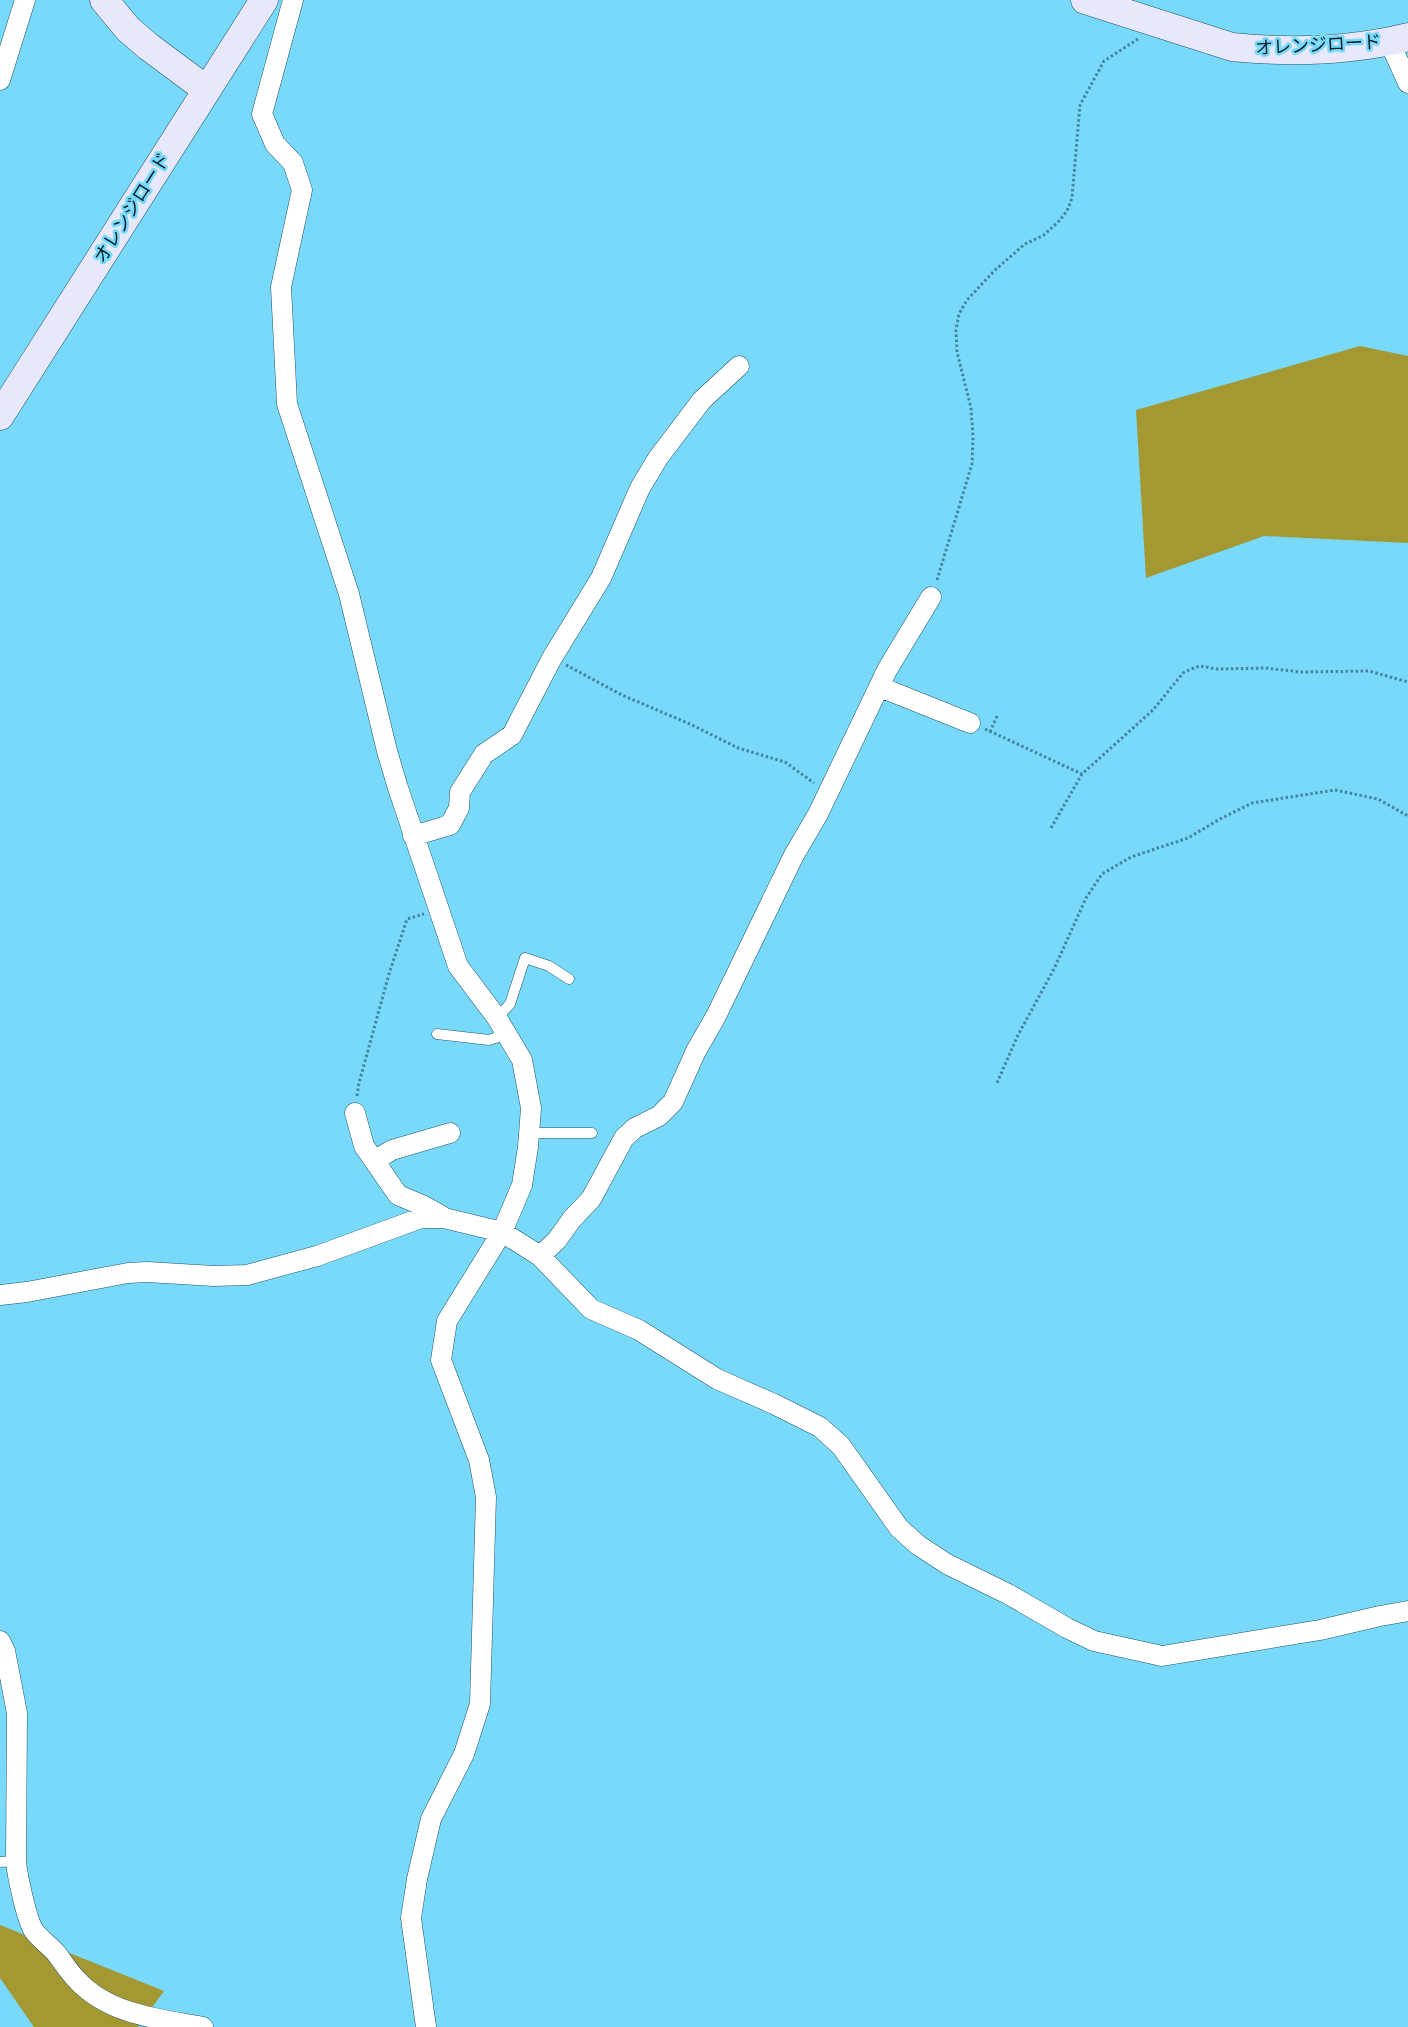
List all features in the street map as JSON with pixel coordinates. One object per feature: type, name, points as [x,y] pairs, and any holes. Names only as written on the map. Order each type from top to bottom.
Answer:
[{"type":"street","points":[[0,80],[25,0]]},
{"type":"street","points":[[104,0],[128,29],[207,90]]},
{"type":"street","name":"オレンジロード","points":[[0,416],[264,0]]},
{"type":"street","points":[[294,0],[262,114],[275,144],[293,162],[302,190],[281,287],[287,404],[349,594],[388,751],[438,909],[458,966],[502,1026],[522,1060],[531,1108],[522,1185],[502,1232],[446,1322],[441,1360],[479,1460],[486,1497],[480,1704],[464,1754],[431,1820],[417,1879],[411,1918],[426,2027]]},
{"type":"street","name":"オレンジロード","points":[[1085,0],[1232,47],[1256,50],[1360,47],[1398,39]]},
{"type":"street","points":[[1398,39],[1408,83]]},
{"type":"street","points":[[414,836],[450,824],[459,808],[460,792],[484,754],[512,735],[552,658],[601,578],[640,488],[658,458],[702,400],[740,366]]},
{"type":"street","points":[[540,1256],[557,1240],[572,1219],[591,1199],[624,1138],[634,1128],[659,1116],[673,1102],[696,1050],[716,1016],[794,855],[828,793],[880,686],[931,598]]},
{"type":"street","points":[[880,686],[970,723]]},
{"type":"street","points":[[355,1113],[364,1146],[398,1196],[424,1206],[444,1218]]},
{"type":"street","points":[[374,1161],[392,1150],[450,1134]]},
{"type":"street","points":[[0,1295],[27,1292],[128,1273],[147,1272],[214,1276],[247,1274],[317,1256],[421,1218],[444,1218],[502,1232],[540,1256],[591,1309],[639,1330],[717,1379],[820,1427],[841,1446],[899,1528],[918,1545],[947,1564],[1008,1594],[1067,1628],[1094,1641],[1162,1656],[1320,1630],[1408,1611]]},
{"type":"street","points":[[0,1642],[5,1651],[16,1713],[8,1861],[18,1877],[33,1930],[56,1953],[78,1981],[98,1997],[119,2008],[142,2016],[204,2027]]},
{"type":"lane","points":[[437,1034],[489,1040],[502,1026],[525,958],[549,966],[570,979]]},
{"type":"lane","points":[[529,1133],[592,1133]]},
{"type":"path","points":[[931,598],[941,571],[972,464],[971,408],[957,352],[956,330],[959,314],[967,300],[995,270],[1025,244],[1044,235],[1067,211],[1072,198],[1080,105],[1104,61],[1137,41],[1149,22]]},
{"type":"path","points":[[552,658],[622,695],[692,725],[738,748],[785,762],[828,793]]},
{"type":"path","points":[[1051,828],[1082,774],[1153,710],[1183,673],[1200,666],[1217,669],[1265,668],[1300,672],[1369,671],[1408,682]]},
{"type":"path","points":[[990,732],[997,716]]},
{"type":"path","points":[[970,723],[1082,774]]},
{"type":"path","points":[[997,1083],[1018,1035],[1054,969],[1086,898],[1102,874],[1131,857],[1188,838],[1252,803],[1336,790],[1378,798],[1408,816]]},
{"type":"path","points":[[355,1113],[359,1083],[389,974],[407,919],[438,909]]},
{"type":"shaded area","points":[[1360,346],[1408,356],[1408,543],[1264,536],[1146,578],[1136,410]]},
{"type":"shaded area","points":[[0,1925],[164,1991],[138,2027],[34,2027],[0,1978]]}]
